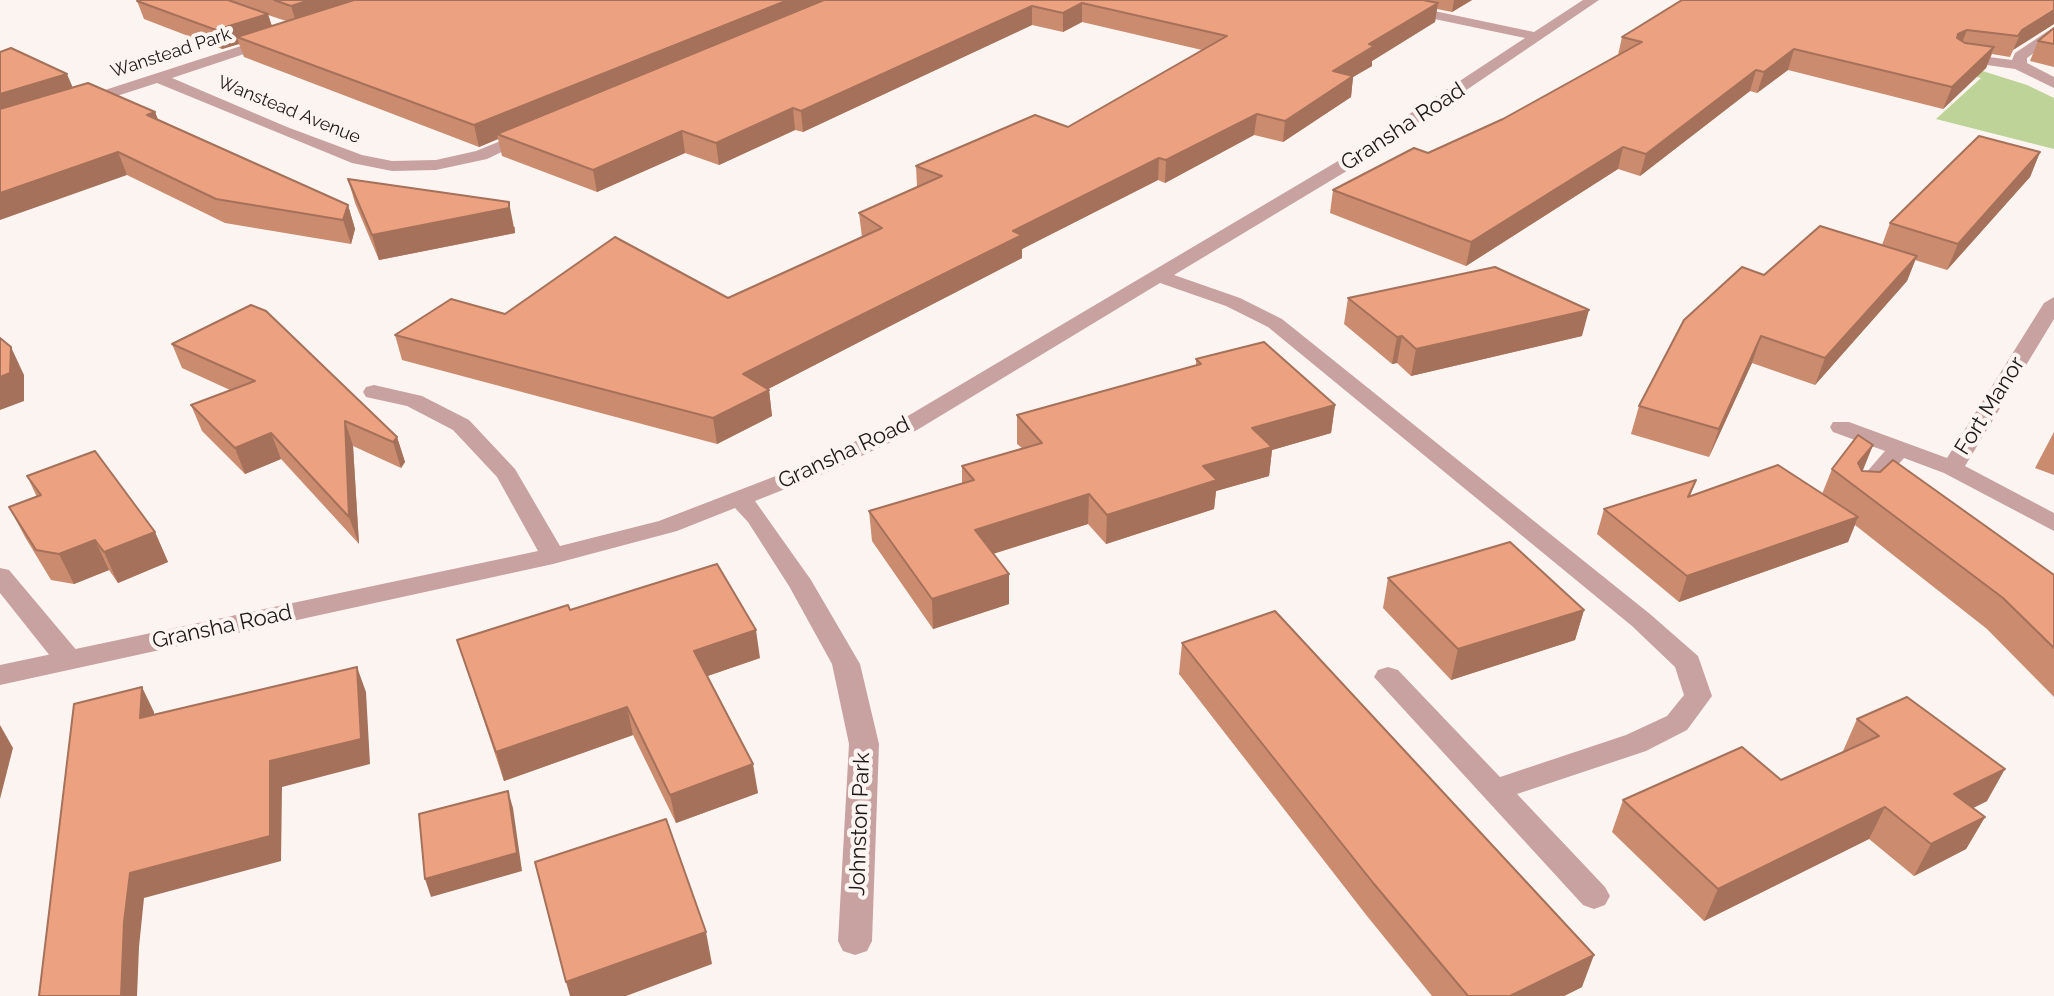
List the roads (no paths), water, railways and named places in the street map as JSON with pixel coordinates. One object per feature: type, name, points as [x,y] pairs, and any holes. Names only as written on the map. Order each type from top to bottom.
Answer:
[{"type":"street","points":[[1363,0],[1538,37]]},
{"type":"street","name":"Gransha Road","points":[[0,675],[553,556],[668,526],[741,500],[909,425],[1370,149],[1592,0]]},
{"type":"street","name":"Wanstead Park","points":[[72,105],[159,78],[277,29]]},
{"type":"street","points":[[2019,65],[2020,56],[2054,31]]},
{"type":"street","points":[[1959,57],[2019,65],[2054,83]]},
{"type":"street","name":"Wanstead Avenue","points":[[159,78],[281,130],[358,159],[392,166],[436,165],[481,155],[553,125]]},
{"type":"street","points":[[1159,276],[1233,302],[1275,323],[1641,620],[1688,663],[1698,696],[1677,723],[1636,743],[1494,790]]},
{"type":"street","name":"Fort Manor","points":[[1952,468],[2054,303]]},
{"type":"street","points":[[374,392],[414,401],[461,425],[507,474],[553,556]]},
{"type":"street","points":[[1841,427],[1952,468],[2054,523]]},
{"type":"street","points":[[1860,494],[1900,449]]},
{"type":"street","name":"Johnston Park","points":[[741,500],[757,517],[802,586],[846,664],[864,744],[855,941]]},
{"type":"street","points":[[0,576],[68,659]]},
{"type":"street","points":[[1388,677],[1594,896]]}]
